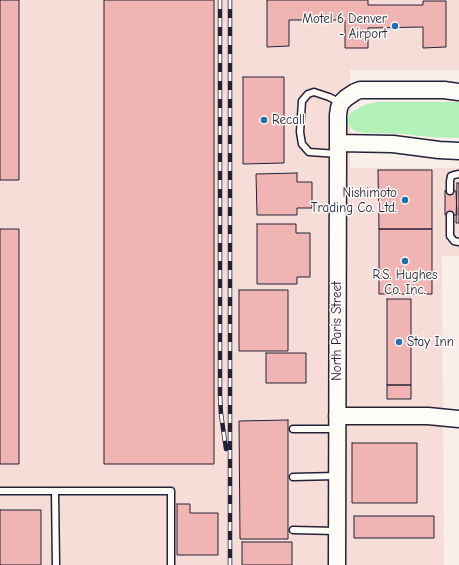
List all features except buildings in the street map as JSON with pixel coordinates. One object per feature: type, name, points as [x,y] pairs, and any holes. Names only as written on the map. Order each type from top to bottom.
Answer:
[{"type":"street","points":[[343,101],[355,92],[365,89],[454,89]]},
{"type":"street","name":"North Paris Street","points":[[337,565],[338,115],[343,101]]},
{"type":"street","points":[[338,149],[393,144],[459,151]]},
{"type":"street","points":[[337,422],[428,416],[459,411]]},
{"type":"street","points":[[428,416],[459,419]]},
{"type":"lane","points":[[338,149],[309,152],[302,144],[300,132],[302,101],[308,94],[314,92],[343,101]]},
{"type":"lane","points":[[450,191],[451,176],[459,174]]},
{"type":"lane","points":[[450,215],[450,236],[454,241],[459,242]]},
{"type":"lane","points":[[293,429],[337,422]]},
{"type":"lane","points":[[293,477],[337,476]]},
{"type":"lane","points":[[0,491],[171,491],[171,565]]},
{"type":"lane","points":[[55,491],[56,565]]},
{"type":"lane","points":[[293,530],[337,531]]},
{"type":"shaded area","points":[[0,0],[459,0],[459,70],[350,70],[350,168],[459,168],[459,256],[442,256],[444,565],[0,565]]},
{"type":"green space","points":[[377,102],[459,102],[459,138],[364,133],[355,131],[351,128],[348,124],[350,113],[364,105]]},
{"type":"railway","points":[[220,0],[220,396],[226,449]]},
{"type":"railway","points":[[230,0],[230,565]]},
{"type":"place","name":"Motel 6 Denver - Airport","points":[[395,26]]},
{"type":"place","name":"Recall","points":[[264,120]]},
{"type":"place","name":"Nishimoto Trading Co. Ltd.","points":[[405,200]]},
{"type":"place","name":"R.S. Hughes Co. Inc.","points":[[405,261]]},
{"type":"place","name":"Stay Inn","points":[[399,342]]}]
